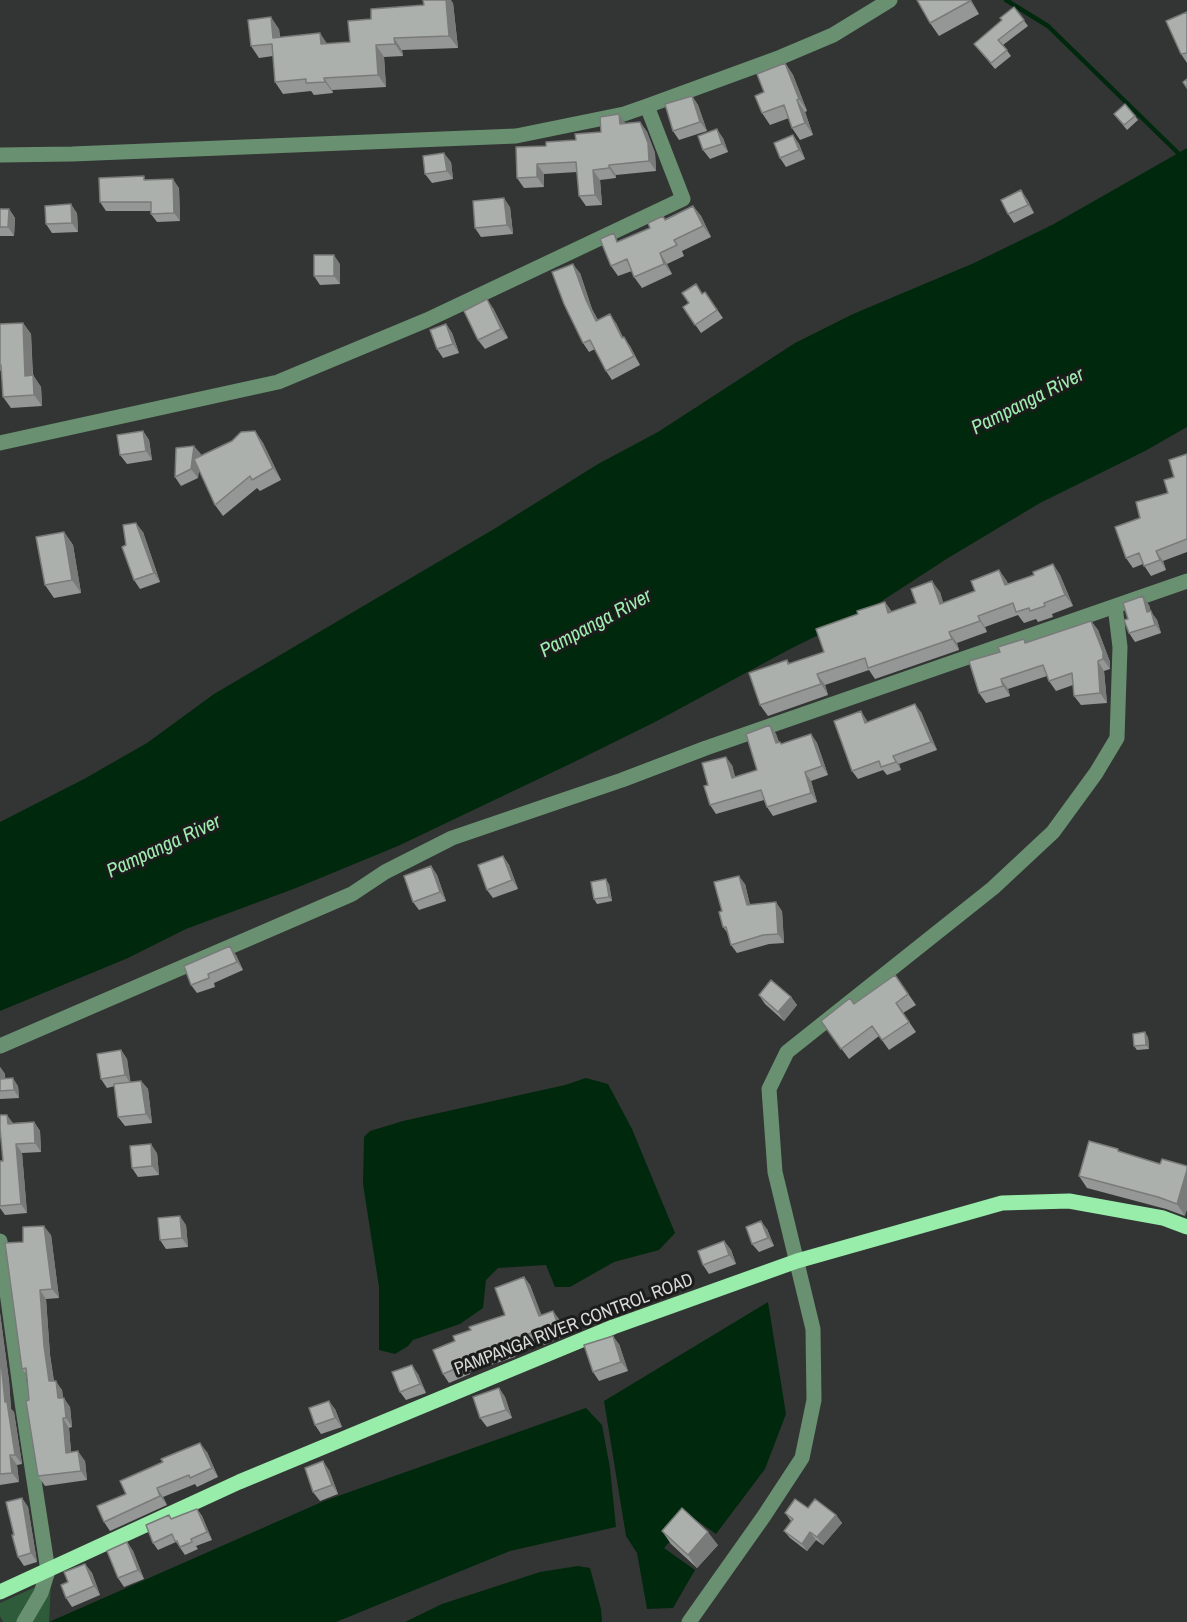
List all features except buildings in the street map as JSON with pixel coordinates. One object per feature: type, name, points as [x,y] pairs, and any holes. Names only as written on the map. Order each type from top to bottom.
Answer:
[{"type":"main road","name":"PAMPANGA RIVER CONTROL ROAD","points":[[0,1592],[239,1482],[613,1327],[797,1261],[1002,1203],[1069,1201],[1163,1218],[1187,1227]]},
{"type":"street","points":[[0,154],[72,154],[516,136],[624,114],[647,106],[781,57],[833,35],[890,0]]},
{"type":"street","points":[[0,444],[278,382],[427,320],[683,199],[647,106]]},
{"type":"street","points":[[0,1046],[352,894],[385,872],[452,838],[1187,581]]},
{"type":"street","points":[[689,1622],[802,1458],[814,1400],[813,1329],[775,1172],[769,1089],[788,1052],[993,888],[1053,832],[1096,773],[1117,738],[1120,648],[1115,606]]},
{"type":"street","points":[[0,1241],[48,1571],[41,1593],[24,1622]]},
{"type":"shaded area","points":[[51,1580],[49,1622],[3,1622],[0,1616],[0,1603]]},
{"type":"water","name":"Pampanga River","points":[[1187,148],[1187,427],[1145,451],[1040,503],[948,558],[865,612],[572,763],[398,846],[296,888],[186,929],[128,958],[0,1011],[0,822],[84,779],[147,743],[214,694],[494,529],[598,464],[658,432],[795,343],[853,314],[974,263],[1052,225]]},
{"type":"water","points":[[586,1078],[608,1084],[632,1129],[675,1233],[659,1250],[614,1262],[570,1287],[555,1287],[546,1265],[498,1268],[486,1280],[483,1308],[460,1324],[413,1340],[395,1354],[379,1350],[379,1287],[363,1184],[364,1137],[370,1131],[403,1121],[565,1085]]},
{"type":"water","points":[[768,1302],[786,1414],[765,1469],[716,1534],[692,1517],[664,1548],[695,1570],[673,1608],[647,1609],[637,1553],[626,1536],[604,1401]]},
{"type":"water","points":[[586,1408],[602,1425],[610,1468],[616,1527],[510,1551],[336,1622],[49,1622],[324,1501]]},
{"type":"water","points":[[578,1566],[590,1568],[601,1609],[602,1622],[405,1622],[442,1604],[540,1572]]},
{"type":"waterway","points":[[1006,0],[1048,26],[1178,153],[1187,165]]}]
